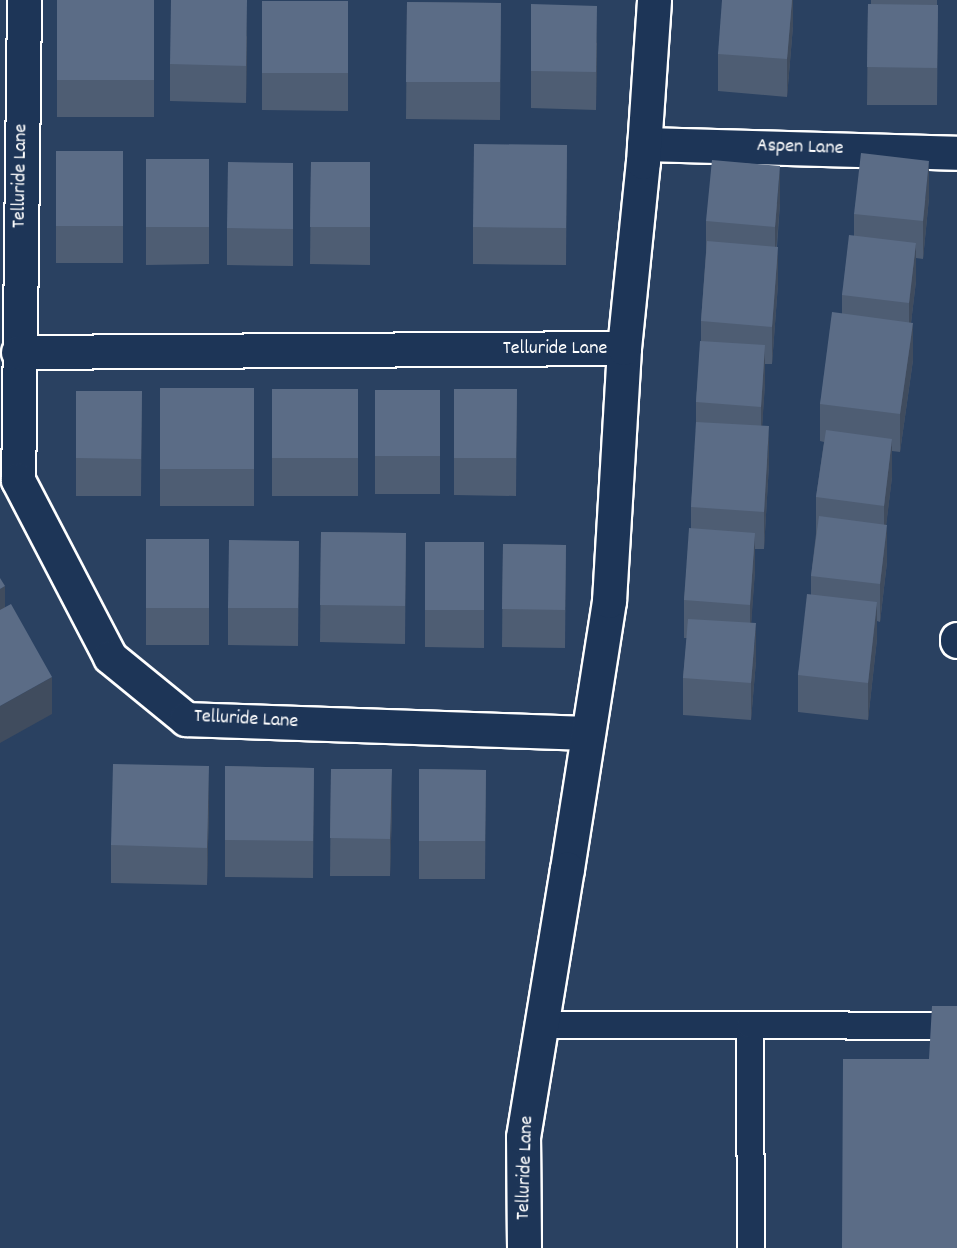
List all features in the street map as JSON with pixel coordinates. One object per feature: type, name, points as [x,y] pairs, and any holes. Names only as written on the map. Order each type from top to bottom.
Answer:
[{"type":"street","name":"Telluride Lane","points":[[24,0],[18,480],[110,657],[186,719],[586,733]]},
{"type":"street","name":"Telluride Lane","points":[[524,1248],[524,1137],[567,869],[586,733],[609,601],[624,348],[644,144],[654,0]]},
{"type":"street","name":"Aspen Lane","points":[[644,144],[957,153]]},
{"type":"street","name":"Telluride Lane","points":[[18,352],[624,348]]},
{"type":"lane","points":[[542,1025],[957,1026]]},
{"type":"lane","points":[[750,1025],[751,1248]]},
{"type":"building","points":[[57,0],[154,0],[154,80],[57,80]]},
{"type":"building","points":[[171,0],[247,0],[246,66],[170,64]]},
{"type":"building","points":[[722,0],[792,0],[787,59],[718,54]]},
{"type":"building","points":[[262,1],[348,1],[348,73],[262,73]]},
{"type":"building","points":[[407,2],[501,3],[500,82],[406,82]]},
{"type":"building","points":[[531,4],[597,6],[596,72],[531,71]]},
{"type":"building","points":[[868,4],[938,5],[937,68],[867,67]]},
{"type":"building","points":[[474,144],[567,145],[566,228],[473,227]]},
{"type":"building","points":[[56,151],[123,151],[123,226],[56,226]]},
{"type":"building","points":[[861,153],[929,161],[923,221],[854,214]]},
{"type":"building","points":[[146,159],[209,159],[209,227],[146,227]]},
{"type":"building","points":[[712,160],[780,166],[775,227],[706,221]]},
{"type":"building","points":[[228,162],[293,163],[293,229],[227,228]]},
{"type":"building","points":[[311,162],[370,162],[370,227],[310,227]]},
{"type":"building","points":[[849,235],[916,243],[909,303],[842,295]]},
{"type":"building","points":[[707,241],[778,247],[772,327],[701,321]]},
{"type":"building","points":[[832,312],[913,323],[900,414],[820,404]]},
{"type":"building","points":[[700,341],[765,345],[761,407],[696,402]]},
{"type":"building","points":[[160,388],[254,388],[254,469],[160,469]]},
{"type":"building","points":[[272,389],[358,389],[358,458],[272,458]]},
{"type":"building","points":[[454,389],[517,389],[516,458],[454,458]]},
{"type":"building","points":[[375,390],[440,390],[440,456],[375,456]]},
{"type":"building","points":[[76,391],[142,391],[141,459],[76,458]]},
{"type":"building","points":[[696,422],[769,426],[764,512],[691,507]]},
{"type":"building","points":[[826,430],[892,439],[884,506],[816,497]]},
{"type":"building","points":[[819,516],[887,525],[880,584],[811,576]]},
{"type":"building","points":[[689,528],[755,533],[750,605],[684,600]]},
{"type":"building","points":[[321,532],[406,533],[405,606],[320,605]]},
{"type":"building","points":[[146,539],[209,539],[209,608],[146,608]]},
{"type":"building","points":[[229,540],[299,541],[298,608],[228,608]]},
{"type":"building","points":[[425,542],[484,542],[484,610],[425,610]]},
{"type":"building","points":[[503,544],[566,545],[565,610],[502,609]]},
{"type":"building","points":[[0,578],[5,586],[0,589]]},
{"type":"building","points":[[807,594],[877,602],[868,683],[798,675]]},
{"type":"building","points":[[11,604],[52,677],[0,706],[0,610]]},
{"type":"building","points":[[688,619],[756,623],[751,683],[683,678]]},
{"type":"building","points":[[113,764],[209,766],[207,848],[111,845]]},
{"type":"building","points":[[225,766],[314,768],[313,841],[225,840]]},
{"type":"building","points":[[331,769],[392,769],[390,839],[330,838]]},
{"type":"building","points":[[419,769],[486,770],[485,841],[419,841]]},
{"type":"building","points":[[932,1006],[957,1006],[957,1248],[842,1248],[843,1059],[929,1059]]}]
